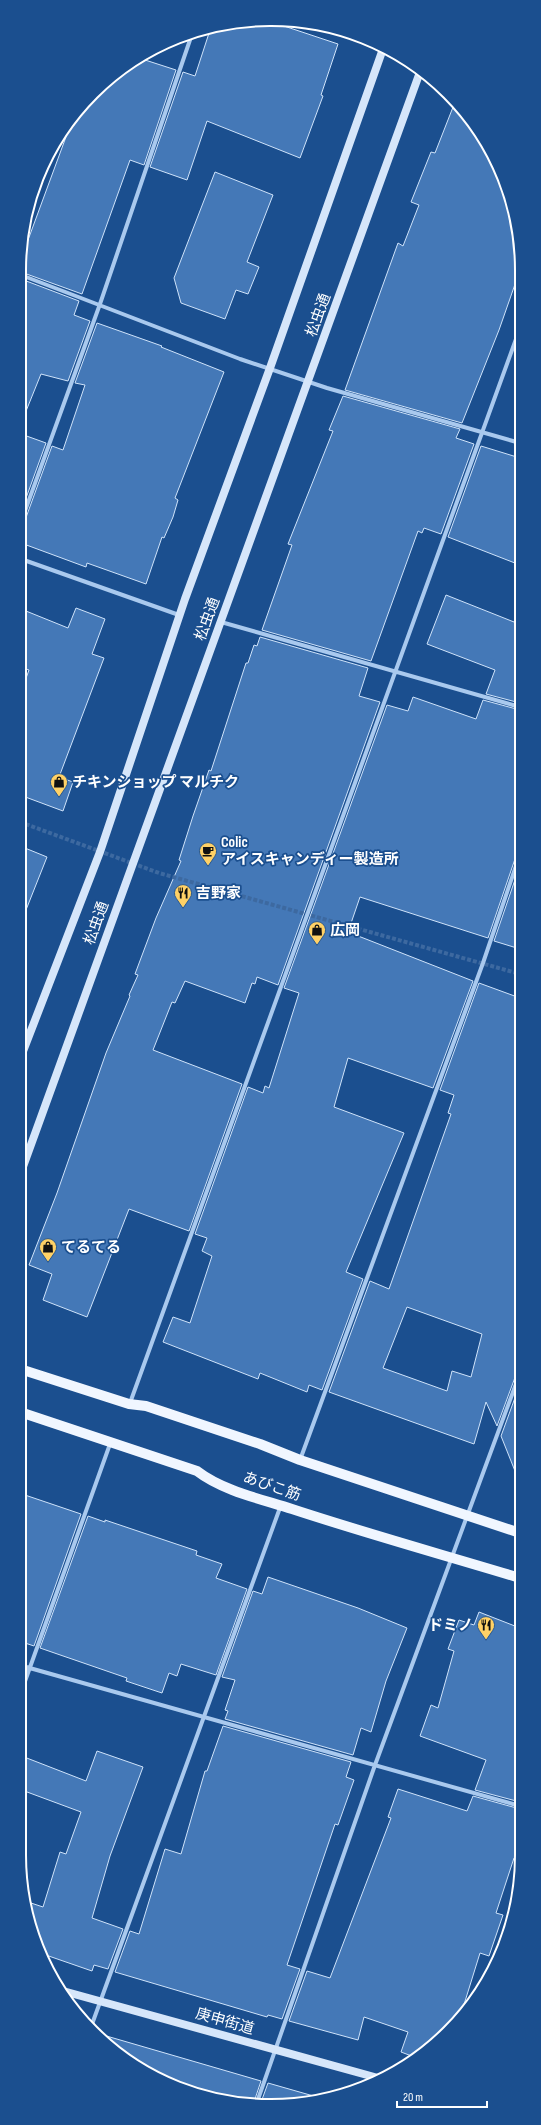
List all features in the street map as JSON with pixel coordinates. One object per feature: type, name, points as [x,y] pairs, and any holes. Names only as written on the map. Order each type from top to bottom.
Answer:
[{"type":"main road","points":[[26,1371],[129,1404],[146,1406],[260,1444],[300,1460],[515,1531]]},
{"type":"main road","name":"あびこ筋","points":[[26,1414],[110,1444],[197,1471],[210,1481],[281,1505],[387,1540],[407,1543],[515,1576]]},
{"type":"street","points":[[26,508],[100,304],[190,40]]},
{"type":"street","name":"松虫通","points":[[26,1043],[100,852],[180,615],[270,368],[382,53]]},
{"type":"street","name":"松虫通","points":[[26,1158],[418,77]]},
{"type":"street","points":[[26,278],[100,304],[240,359],[309,381],[515,442]]},
{"type":"street","points":[[129,1404],[515,342]]},
{"type":"street","points":[[26,560],[180,615]]},
{"type":"street","points":[[221,622],[515,707]]},
{"type":"street","points":[[300,1460],[483,964],[515,869]]},
{"type":"street","points":[[258,2098],[375,1765],[450,1557],[468,1517],[515,1387]]},
{"type":"street","points":[[26,1679],[110,1444]]},
{"type":"street","points":[[92,2021],[281,1505]]},
{"type":"street","points":[[26,1667],[515,1805]]},
{"type":"street","name":"庚申街道","points":[[69,1992],[373,2077]]},
{"type":"building","points":[[270,26],[287,27],[338,44],[321,95],[323,96],[300,158],[207,121],[187,180],[150,167],[183,72],[195,76],[209,34],[239,28]]},
{"type":"building","points":[[146,60],[176,70],[144,165],[130,160],[82,294],[26,274],[28,240],[66,136],[87,109],[109,87]]},
{"type":"building","points":[[453,108],[474,135],[490,162],[507,207],[513,239],[515,284],[499,330],[462,423],[345,390],[398,243],[403,246],[419,205],[411,202],[431,152],[435,153]]},
{"type":"building","points":[[215,172],[273,195],[247,262],[259,267],[248,294],[236,290],[225,319],[181,303],[174,278]]},
{"type":"building","points":[[26,281],[79,301],[74,315],[90,321],[68,381],[41,374],[26,411]]},
{"type":"building","points":[[97,323],[162,346],[161,347],[224,372],[175,498],[178,500],[173,517],[164,538],[162,537],[146,584],[87,563],[86,567],[26,545],[26,518],[52,446],[63,450],[85,385],[75,383]]},
{"type":"building","points":[[343,396],[460,429],[456,438],[474,444],[441,534],[424,528],[422,533],[418,531],[371,661],[262,630],[292,545],[288,544],[333,431],[329,430]]},
{"type":"building","points":[[26,436],[46,443],[26,498]]},
{"type":"building","points":[[481,446],[515,456],[515,563],[448,537]]},
{"type":"building","points":[[446,595],[514,622],[515,620],[515,702],[486,694],[495,670],[427,644]]},
{"type":"building","points":[[76,608],[105,619],[92,654],[104,658],[59,777],[73,782],[63,811],[26,797],[26,678],[29,670],[26,669],[26,611],[68,628]]},
{"type":"building","points":[[260,637],[368,668],[359,696],[380,702],[278,985],[257,977],[255,984],[252,983],[245,1003],[185,981],[175,1003],[172,1002],[153,1050],[242,1084],[189,1231],[129,1209],[87,1317],[43,1300],[52,1274],[29,1265],[57,1193],[106,1053],[138,975],[135,974],[156,918],[181,861],[179,860],[193,816],[209,770],[211,771],[246,663],[248,663],[254,645],[257,646]]},
{"type":"building","points":[[413,697],[476,719],[483,700],[515,709],[515,859],[488,938],[360,897],[348,932],[473,981],[433,1088],[348,1058],[334,1107],[404,1133],[346,1272],[363,1279],[322,1390],[309,1385],[307,1392],[260,1373],[258,1379],[163,1342],[173,1317],[190,1323],[212,1256],[202,1251],[207,1238],[195,1234],[248,1087],[263,1093],[265,1086],[269,1088],[299,993],[284,988],[387,705],[408,711]]},
{"type":"building","points":[[26,848],[47,857],[26,910]]},
{"type":"building","points":[[515,880],[515,947],[494,941]]},
{"type":"building","points":[[479,983],[515,996],[515,1377],[497,1426],[486,1402],[474,1444],[329,1392],[370,1281],[389,1289],[451,1114],[448,1113],[454,1095],[440,1090]],"holes":[[[407,1307],[482,1334],[471,1377],[452,1371],[447,1391],[383,1368]]]},
{"type":"building","points":[[515,1398],[515,1471],[501,1436]]},
{"type":"building","points":[[26,1495],[81,1514],[34,1646],[26,1643]]},
{"type":"building","points":[[88,1516],[105,1522],[105,1520],[197,1551],[196,1555],[222,1564],[216,1578],[247,1589],[216,1675],[181,1664],[177,1676],[169,1673],[162,1693],[126,1681],[127,1678],[40,1648]]},
{"type":"building","points":[[268,1577],[358,1608],[407,1628],[386,1681],[371,1732],[361,1728],[353,1755],[225,1719],[228,1711],[225,1710],[235,1680],[222,1677],[253,1591],[262,1594]]},
{"type":"building","points":[[479,1612],[515,1626],[515,1801],[475,1790],[486,1760],[420,1736],[431,1705],[438,1708],[454,1651],[448,1649],[459,1620],[474,1625]]},
{"type":"building","points":[[223,1726],[351,1762],[346,1777],[354,1780],[338,1825],[335,1824],[287,1965],[300,1969],[282,2019],[268,2015],[267,2017],[115,1972],[130,1931],[139,1934],[165,1849],[181,1854],[205,1771],[207,1771]]},
{"type":"building","points":[[97,1751],[143,1767],[110,1856],[92,1918],[123,1929],[108,1969],[94,1965],[92,1971],[48,1956],[34,1918],[31,1903],[43,1907],[60,1852],[66,1854],[81,1812],[26,1792],[26,1758],[86,1781]]},
{"type":"building","points":[[398,1789],[467,1811],[473,1796],[515,1808],[515,1858],[496,1913],[503,1915],[489,1956],[480,1953],[465,2002],[454,2016],[432,2038],[410,2055],[401,2052],[408,2032],[364,2017],[358,2040],[289,2021],[307,1971],[330,1978],[391,1818],[388,1817]]},
{"type":"building","points":[[107,2036],[261,2081],[255,2098],[239,2097],[207,2091],[162,2074],[135,2058]]},
{"type":"building","points":[[268,2083],[311,2095],[302,2097],[262,2098]]},
{"type":"tunnel","points":[[26,824],[159,873],[515,973]]},
{"type":"place","name":"チキンショップ マルチク","points":[[59,797]]},
{"type":"place","name":"Colic アイスキャンディー製造所","points":[[208,866]]},
{"type":"place","name":"吉野家","points":[[183,908]]},
{"type":"place","name":"広岡","points":[[317,945]]},
{"type":"place","name":"てるてる","points":[[48,1262]]},
{"type":"place","name":"ドミノ","points":[[486,1640]]}]
